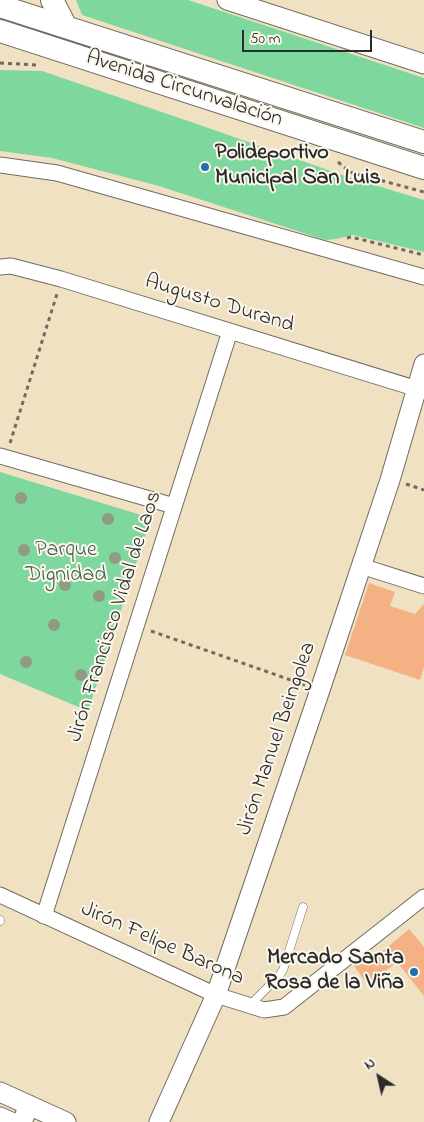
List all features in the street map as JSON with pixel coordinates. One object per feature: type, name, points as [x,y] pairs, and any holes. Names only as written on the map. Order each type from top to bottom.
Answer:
[{"type":"main road","points":[[52,0],[66,26]]},
{"type":"main road","name":"Avenida Circunvalación","points":[[0,6],[424,142]]},
{"type":"main road","name":"Avenida Circunvalación","points":[[0,31],[424,168]]},
{"type":"main road","points":[[0,45],[44,45]]},
{"type":"street","points":[[226,0],[424,64]]},
{"type":"street","points":[[0,165],[57,174],[424,277]]},
{"type":"street","name":"Augusto Durand","points":[[0,267],[11,266],[61,279],[420,390]]},
{"type":"street","name":"Jirón Francisco Vidal de Laos","points":[[44,916],[230,331]]},
{"type":"street","name":"Jirón Manuel Beingolea","points":[[159,1122],[216,995],[420,390],[424,364]]},
{"type":"street","points":[[3,456],[174,506]]},
{"type":"street","points":[[361,566],[424,586]]},
{"type":"street","name":"Jirón Felipe Barona","points":[[0,895],[216,995],[264,1010],[284,1006],[424,897]]},
{"type":"street","points":[[0,1092],[26,1114],[66,1122]]},
{"type":"street","points":[[0,1117],[11,1122]]},
{"type":"lane","points":[[250,1005],[283,970],[303,908]]},
{"type":"path","points":[[3,456],[61,279]]},
{"type":"path","points":[[137,626],[320,690]]},
{"type":"green space","points":[[76,0],[188,0],[424,78],[424,128],[82,15]]},
{"type":"green space","name":"Polideportivo Municipal San Luis","points":[[0,70],[42,71],[348,177],[424,200],[424,252],[353,235],[325,240],[159,186],[52,158],[0,151]]},
{"type":"green space","name":"Parque Dignidad","points":[[0,472],[151,518],[88,711],[0,674]]},
{"type":"building","points":[[369,583],[395,592],[390,606],[415,614],[424,604],[424,667],[420,680],[345,655]]},
{"type":"building","name":"Mercado Santa Rosa de la Viña","points":[[409,929],[424,947],[424,996],[397,962],[368,985],[354,966],[366,957],[370,962]]},
{"type":"place","name":"Polideportivo Municipal San Luis","points":[[205,167]]},
{"type":"place","name":"Mercado Santa Rosa de la Viña","points":[[414,972]]}]
